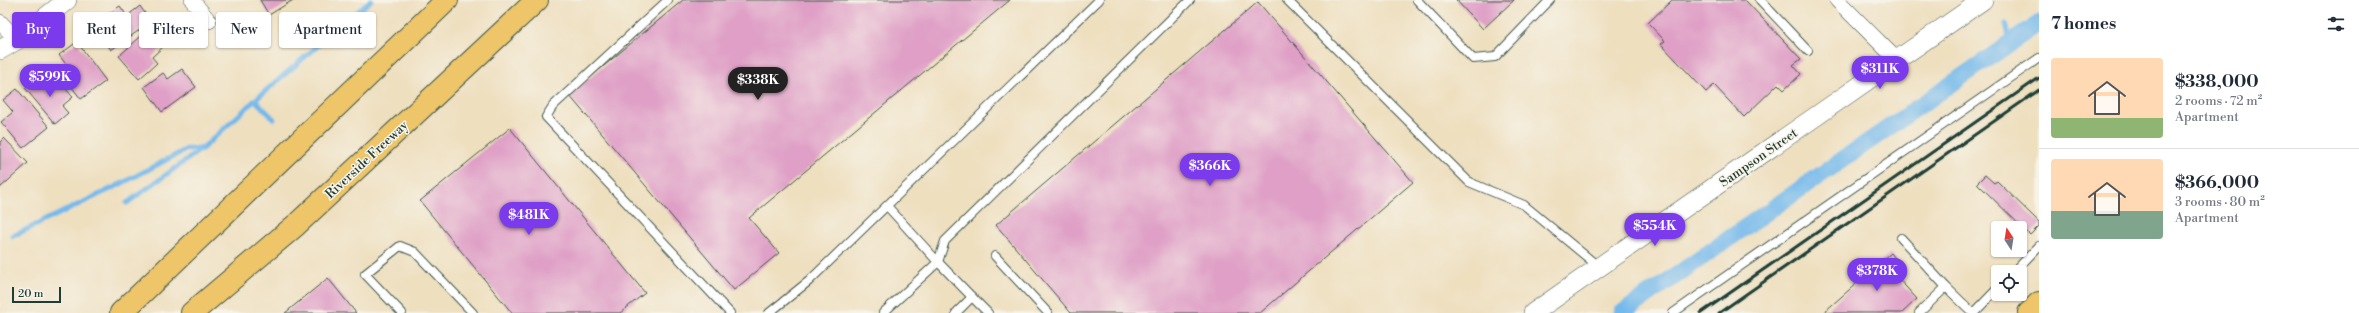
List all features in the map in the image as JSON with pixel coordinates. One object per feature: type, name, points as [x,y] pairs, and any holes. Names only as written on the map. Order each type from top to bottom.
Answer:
[{"type":"main road","points":[[121,313],[447,0]]},
{"type":"main road","name":"Riverside Freeway","points":[[192,313],[296,225],[537,0]]},
{"type":"main road","points":[[208,313],[296,225]]},
{"type":"main road","points":[[2029,313],[2039,303]]},
{"type":"street","points":[[52,12],[67,0]]},
{"type":"street","points":[[192,0],[201,12]]},
{"type":"street","points":[[1837,0],[1897,60]]},
{"type":"street","name":"Sampson Street","points":[[1533,313],[1983,0]]},
{"type":"street","points":[[0,22],[12,35]]},
{"type":"street","points":[[0,50],[12,43]]},
{"type":"lane","points":[[668,0],[553,106],[546,117],[730,313]]},
{"type":"lane","points":[[769,313],[809,281],[1099,0]]},
{"type":"lane","points":[[882,313],[938,262],[944,241],[1190,0]]},
{"type":"lane","points":[[1287,0],[1469,182],[1524,205],[1599,267]]},
{"type":"lane","points":[[1417,0],[1473,59],[1495,57],[1550,0]]},
{"type":"lane","points":[[1760,0],[1808,50]]},
{"type":"lane","points":[[1673,313],[2039,58]]},
{"type":"lane","points":[[887,206],[938,262],[988,313]]},
{"type":"lane","points":[[1901,238],[1946,287],[1974,313],[1991,295]]},
{"type":"lane","points":[[402,313],[365,274],[400,246],[415,252],[473,313]]},
{"type":"lane","points":[[2021,265],[2039,246]]},
{"type":"lane","points":[[995,256],[1048,313]]},
{"type":"lane","points":[[1919,313],[1946,287]]},
{"type":"lane","points":[[956,313],[972,297]]},
{"type":"building","points":[[260,0],[293,0],[271,14],[271,12],[267,12]]},
{"type":"building","points":[[683,0],[1010,0],[749,218],[779,253],[734,290],[569,95]]},
{"type":"building","points":[[1456,0],[1514,0],[1483,29]]},
{"type":"building","points":[[1672,0],[1745,0],[1801,59],[1793,65],[1801,74],[1784,90],[1778,84],[1744,117],[1714,85],[1706,92],[1661,44],[1665,41],[1648,23]]},
{"type":"building","points":[[1258,2],[1413,182],[1260,313],[1071,313],[996,225]]},
{"type":"building","points":[[120,6],[124,12],[111,12]]},
{"type":"building","points":[[140,6],[144,12],[139,12],[139,30],[131,36],[131,13]]},
{"type":"building","points":[[139,38],[139,48],[162,48],[152,57],[157,63],[139,79],[119,56],[128,48],[131,48],[131,45]]},
{"type":"building","points":[[73,45],[73,48],[81,48],[106,81],[81,99],[61,73],[68,67],[59,55]]},
{"type":"building","points":[[182,69],[196,87],[162,112],[144,87],[163,73],[168,79]]},
{"type":"building","points":[[41,75],[50,87],[58,80],[73,97],[62,106],[68,113],[55,124],[25,88]]},
{"type":"building","points":[[17,89],[49,127],[23,148],[1,122],[13,112],[3,100]]},
{"type":"building","points":[[510,128],[645,293],[620,313],[512,313],[420,201]]},
{"type":"building","points":[[4,138],[28,163],[0,188],[0,142]]},
{"type":"building","points":[[1985,175],[1994,183],[1997,181],[2039,222],[2039,226],[2030,235],[2027,232],[2027,221],[2016,221],[1977,183]]},
{"type":"building","points":[[1891,253],[1903,268],[1895,275],[1917,299],[1902,313],[1824,312]]},
{"type":"building","points":[[328,278],[356,313],[285,313]]},
{"type":"waterway","points":[[274,119],[255,100],[371,0]]},
{"type":"waterway","points":[[1622,313],[2039,23]]},
{"type":"waterway","points":[[2006,24],[2011,43]]},
{"type":"waterway","points":[[13,236],[117,186],[187,149],[203,148],[255,100]]},
{"type":"waterway","points":[[127,203],[203,148]]},
{"type":"railway","points":[[1701,313],[2039,78]]},
{"type":"railway","points":[[1719,313],[2039,90]]}]
